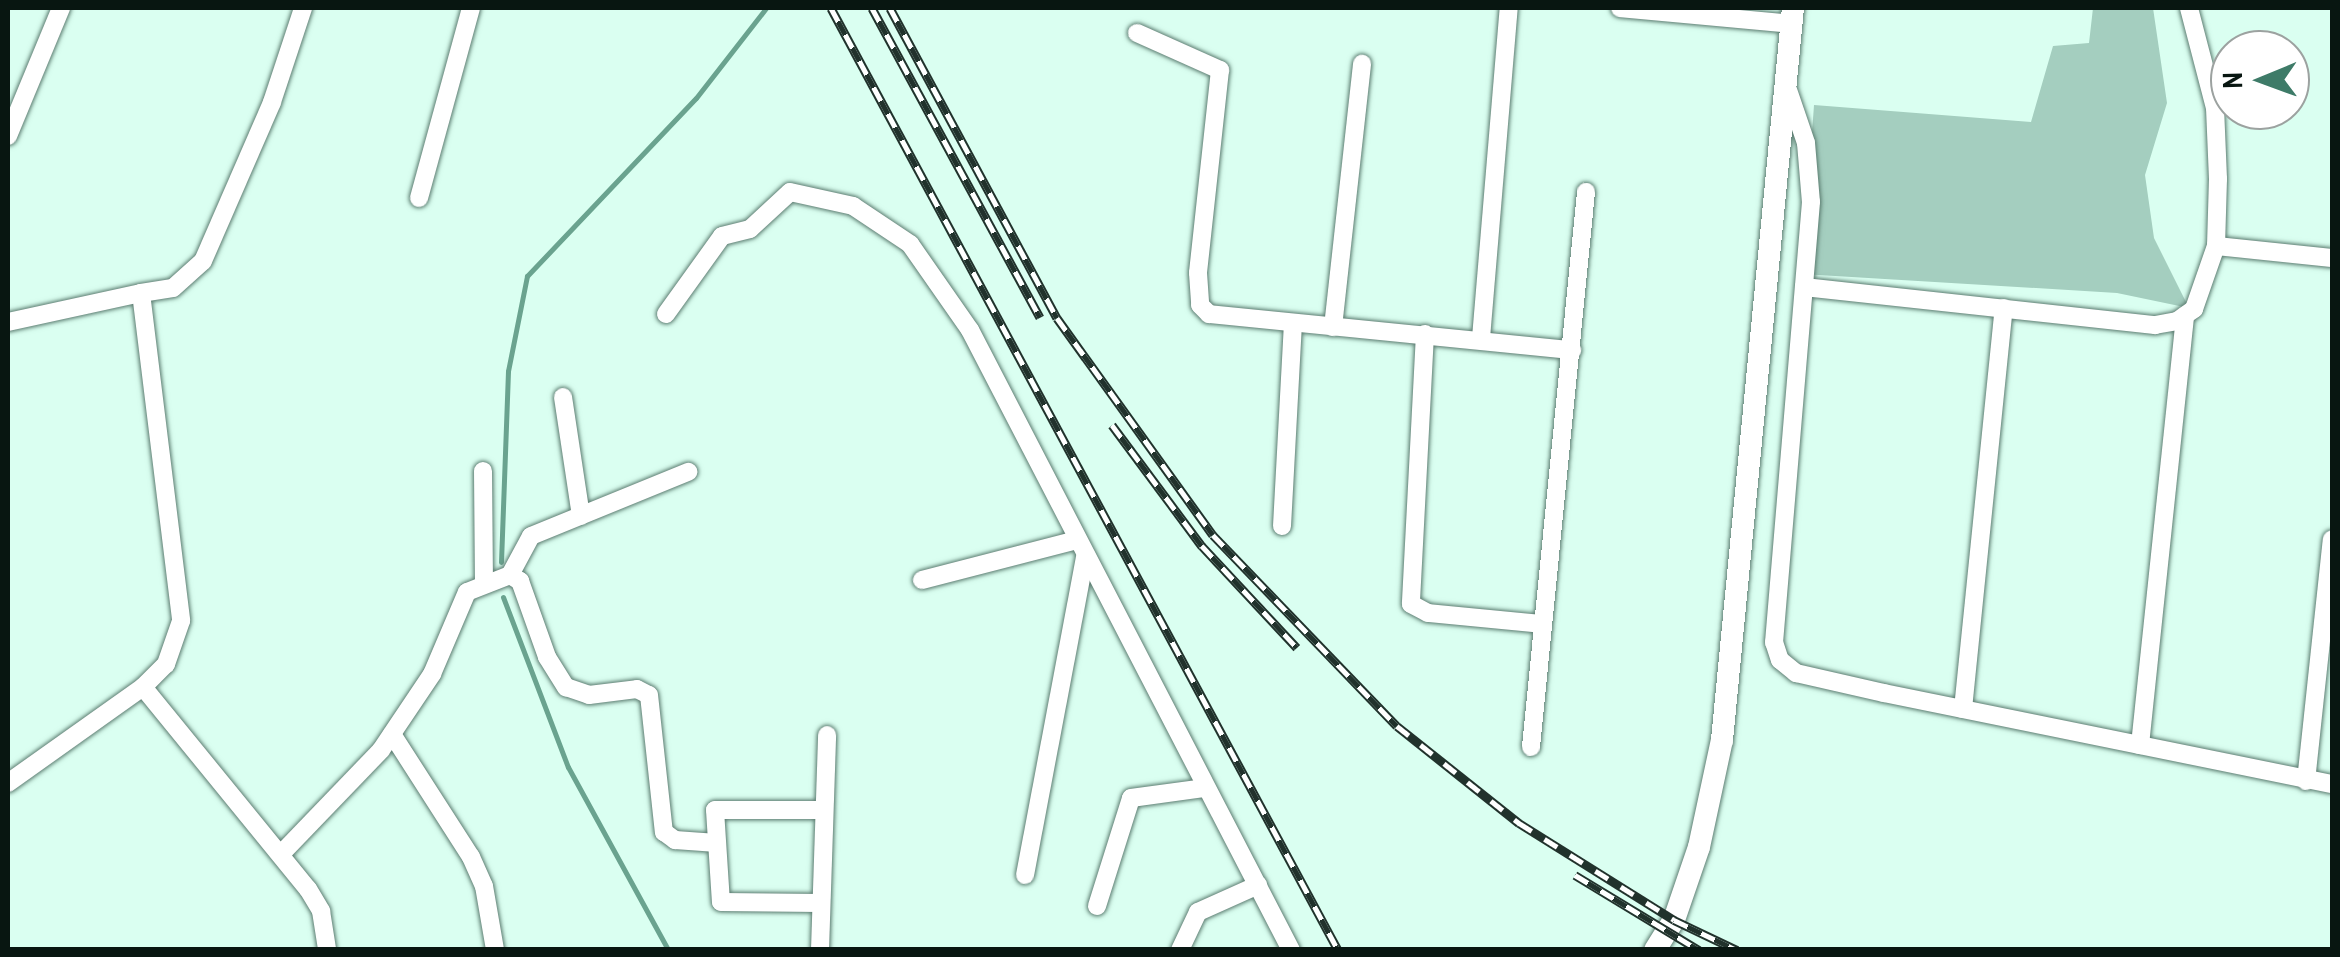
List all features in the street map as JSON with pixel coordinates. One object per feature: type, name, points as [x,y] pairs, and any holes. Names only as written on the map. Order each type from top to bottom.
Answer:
[{"type":"street","points":[[8,136],[61,8]]},
{"type":"street","points":[[8,322],[172,288],[203,261],[272,102],[303,8]]},
{"type":"street","points":[[419,198],[471,8]]},
{"type":"street","points":[[1481,338],[1509,8]]},
{"type":"street","points":[[1620,8],[1793,16],[1725,722],[1698,847],[1674,920],[1655,950]]},
{"type":"street","points":[[2140,746],[2186,315],[2208,283],[2216,246],[2215,108],[2189,8]]},
{"type":"street","points":[[1137,33],[1220,70],[1200,238],[1200,304],[1217,317],[1481,338],[1572,350]]},
{"type":"street","points":[[1333,327],[1362,64]]},
{"type":"street","points":[[1786,82],[1811,174],[1774,642],[1780,660],[1796,673],[2332,784]]},
{"type":"street","points":[[666,314],[722,236],[745,232],[784,196],[811,192],[870,214],[910,244],[950,296],[1292,950]]},
{"type":"street","points":[[1531,747],[1586,192]]},
{"type":"street","points":[[2216,246],[2332,258]]},
{"type":"street","points":[[1804,287],[2155,325],[2186,315]]},
{"type":"street","points":[[8,783],[143,687],[166,664],[180,621],[141,294]]},
{"type":"street","points":[[1963,709],[2004,308]]},
{"type":"street","points":[[1282,526],[1293,325]]},
{"type":"street","points":[[1425,334],[1411,604],[1428,613],[1542,624]]},
{"type":"street","points":[[563,396],[581,516]]},
{"type":"street","points":[[483,472],[484,582]]},
{"type":"street","points":[[510,575],[531,536],[688,472]]},
{"type":"street","points":[[2306,781],[2328,622],[2332,539]]},
{"type":"street","points":[[922,580],[1077,540]]},
{"type":"street","points":[[1025,875],[1086,557]]},
{"type":"street","points":[[281,854],[392,734],[440,658],[467,592],[484,582],[510,575],[520,581],[547,657],[566,687],[589,695],[638,690],[649,695],[664,832],[675,840],[717,844]]},
{"type":"street","points":[[143,687],[281,854],[320,910],[327,950]]},
{"type":"street","points":[[392,734],[472,857],[484,886],[496,950]]},
{"type":"street","points":[[820,950],[820,810],[826,735]]},
{"type":"street","points":[[1097,906],[1131,798],[1205,788]]},
{"type":"street","points":[[820,810],[715,810],[722,902],[820,903]]},
{"type":"street","points":[[1180,950],[1198,912],[1258,885]]},
{"type":"green space","points":[[2093,8],[2153,8],[2167,103],[2145,175],[2154,238],[2189,308],[2117,293],[1802,274],[1814,105],[2031,122],[2053,46],[2089,43]]},
{"type":"waterway","points":[[501,562],[508,371],[527,276],[696,98],[766,8]]},
{"type":"waterway","points":[[503,597],[568,767],[668,950]]},
{"type":"railway","points":[[831,8],[1338,950]]},
{"type":"railway","points":[[872,8],[1040,317]]},
{"type":"railway","points":[[890,8],[1057,318],[1213,535],[1397,726],[1519,823],[1674,920],[1737,950]]},
{"type":"railway","points":[[1112,425],[1202,546],[1297,648]]},
{"type":"railway","points":[[1575,875],[1699,950]]}]
